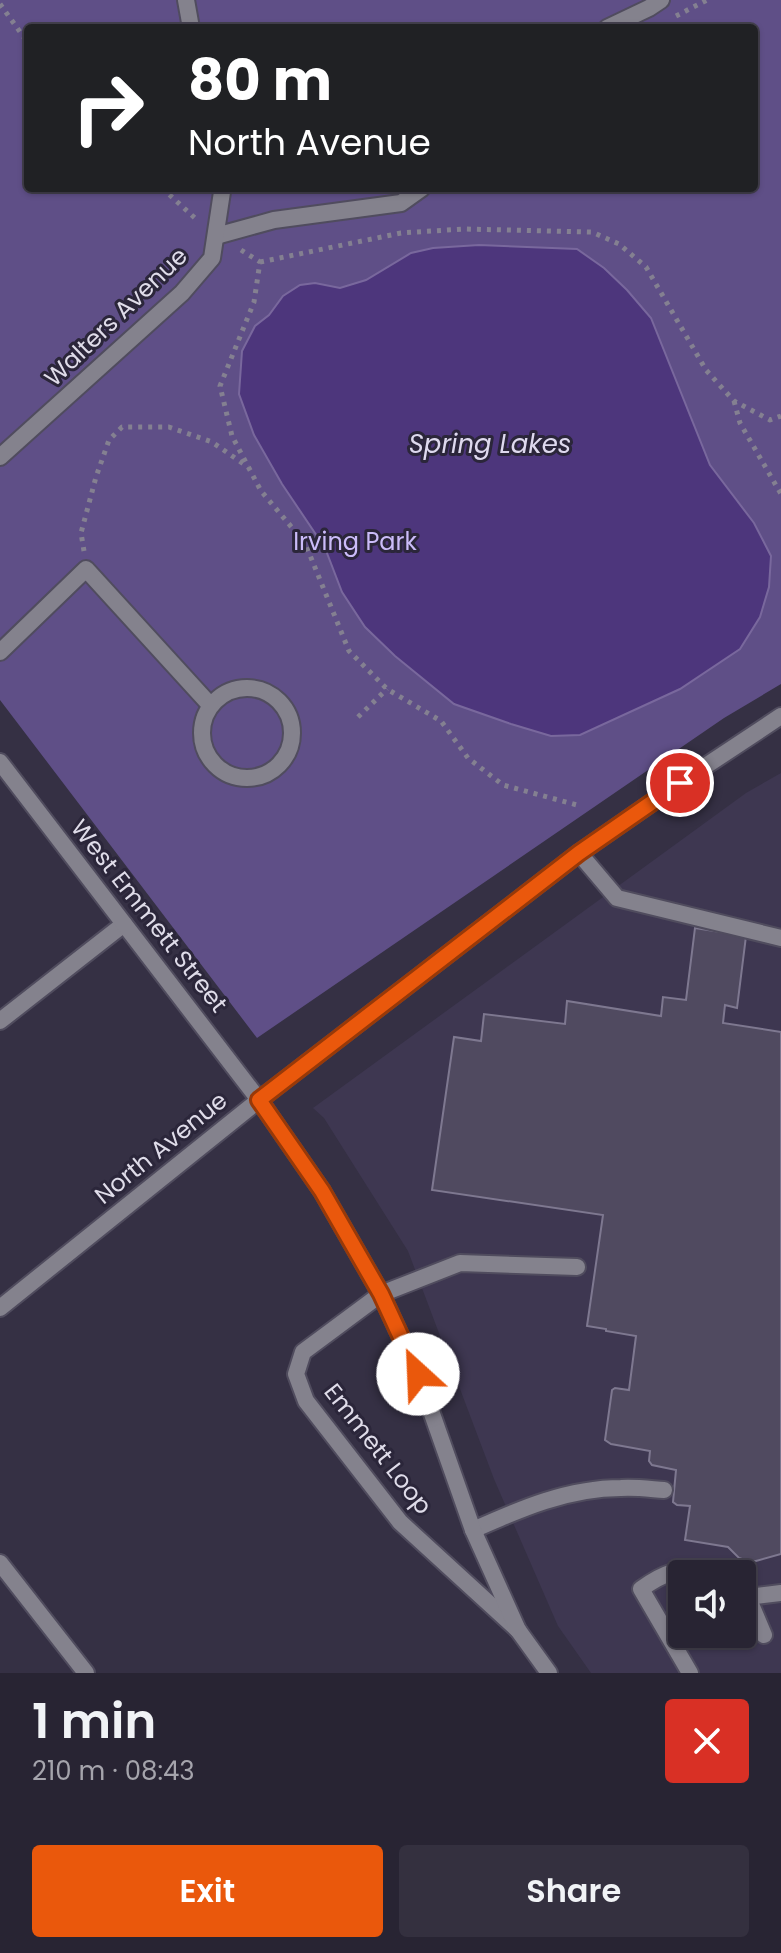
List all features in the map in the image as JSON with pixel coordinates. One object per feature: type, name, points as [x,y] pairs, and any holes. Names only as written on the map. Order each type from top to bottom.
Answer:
[{"type":"street","points":[[186,0],[190,24]]},
{"type":"street","points":[[615,24],[661,0]]},
{"type":"street","name":"Walters Avenue","points":[[0,457],[182,293],[212,258],[222,192]]},
{"type":"street","points":[[216,236],[274,220],[401,203],[416,192]]},
{"type":"street","points":[[0,652],[86,569],[211,706]]},
{"type":"street","points":[[248,688],[263,691],[276,699],[286,710],[292,725],[292,741],[287,756],[264,776],[249,779],[234,777],[220,770],[204,747],[202,733],[204,719],[211,706],[221,696],[248,688]]},
{"type":"street","name":"North Avenue","points":[[0,1308],[259,1100],[579,853],[781,716]]},
{"type":"street","name":"West Emmett Street","points":[[0,762],[259,1100],[322,1191],[381,1294],[418,1374],[473,1530],[518,1630]]},
{"type":"street","points":[[579,853],[617,898],[781,938]]},
{"type":"street","points":[[0,1021],[124,924]]},
{"type":"street","name":"Emmett Loop","points":[[518,1630],[400,1522],[306,1401],[296,1374],[303,1352],[381,1294],[460,1263],[577,1267]]},
{"type":"street","points":[[473,1530],[528,1505],[581,1491],[620,1488],[664,1490]]},
{"type":"street","points":[[0,1563],[86,1673]]},
{"type":"street","points":[[668,1573],[660,1574],[641,1589],[668,1635]]},
{"type":"street","points":[[756,1594],[781,1593]]},
{"type":"street","points":[[756,1618],[764,1635]]},
{"type":"street","points":[[518,1630],[549,1673]]},
{"type":"street","points":[[675,1648],[690,1673]]},
{"type":"path","points":[[0,4],[24,37]]},
{"type":"path","points":[[166,192],[216,236],[260,262],[401,233],[464,229],[592,232],[619,244],[646,267],[706,370],[734,401],[770,420],[781,416]]},
{"type":"path","points":[[260,262],[254,302],[220,386],[232,436],[261,491],[305,543],[349,651],[387,689],[441,721],[468,758],[503,785],[577,805]]},
{"type":"path","points":[[734,401],[740,423],[781,494]]},
{"type":"path","points":[[86,569],[81,533],[109,440],[122,427],[169,427],[212,442],[249,467]]},
{"type":"path","points":[[358,717],[387,689]]},
{"type":"shaded area","points":[[781,773],[781,1673],[591,1673],[558,1626],[494,1479],[408,1251],[324,1118],[313,1108],[746,793]]},
{"type":"green space","name":"Irving Park","points":[[0,0],[781,0],[781,684],[724,718],[257,1038],[0,700]]},
{"type":"water","name":"Spring Lakes","points":[[479,245],[577,249],[604,268],[627,290],[651,318],[710,465],[754,523],[771,556],[769,587],[760,617],[740,649],[680,689],[580,735],[551,736],[454,704],[365,627],[342,592],[325,548],[254,435],[239,394],[242,351],[255,326],[269,315],[283,296],[300,285],[315,283],[340,288],[366,280],[411,253]]},
{"type":"building","points":[[695,928],[746,936],[737,1008],[725,1005],[723,1023],[781,1032],[781,1554],[756,1561],[739,1558],[728,1547],[685,1540],[690,1506],[673,1502],[676,1470],[652,1465],[649,1461],[650,1451],[611,1444],[605,1440],[612,1390],[629,1390],[636,1336],[587,1326],[603,1215],[432,1190],[454,1037],[481,1041],[484,1014],[565,1024],[567,1001],[661,1016],[663,997],[686,1000]]},
{"type":"route","points":[[418,1374],[381,1294],[322,1191],[259,1100],[579,853],[680,783]]}]
